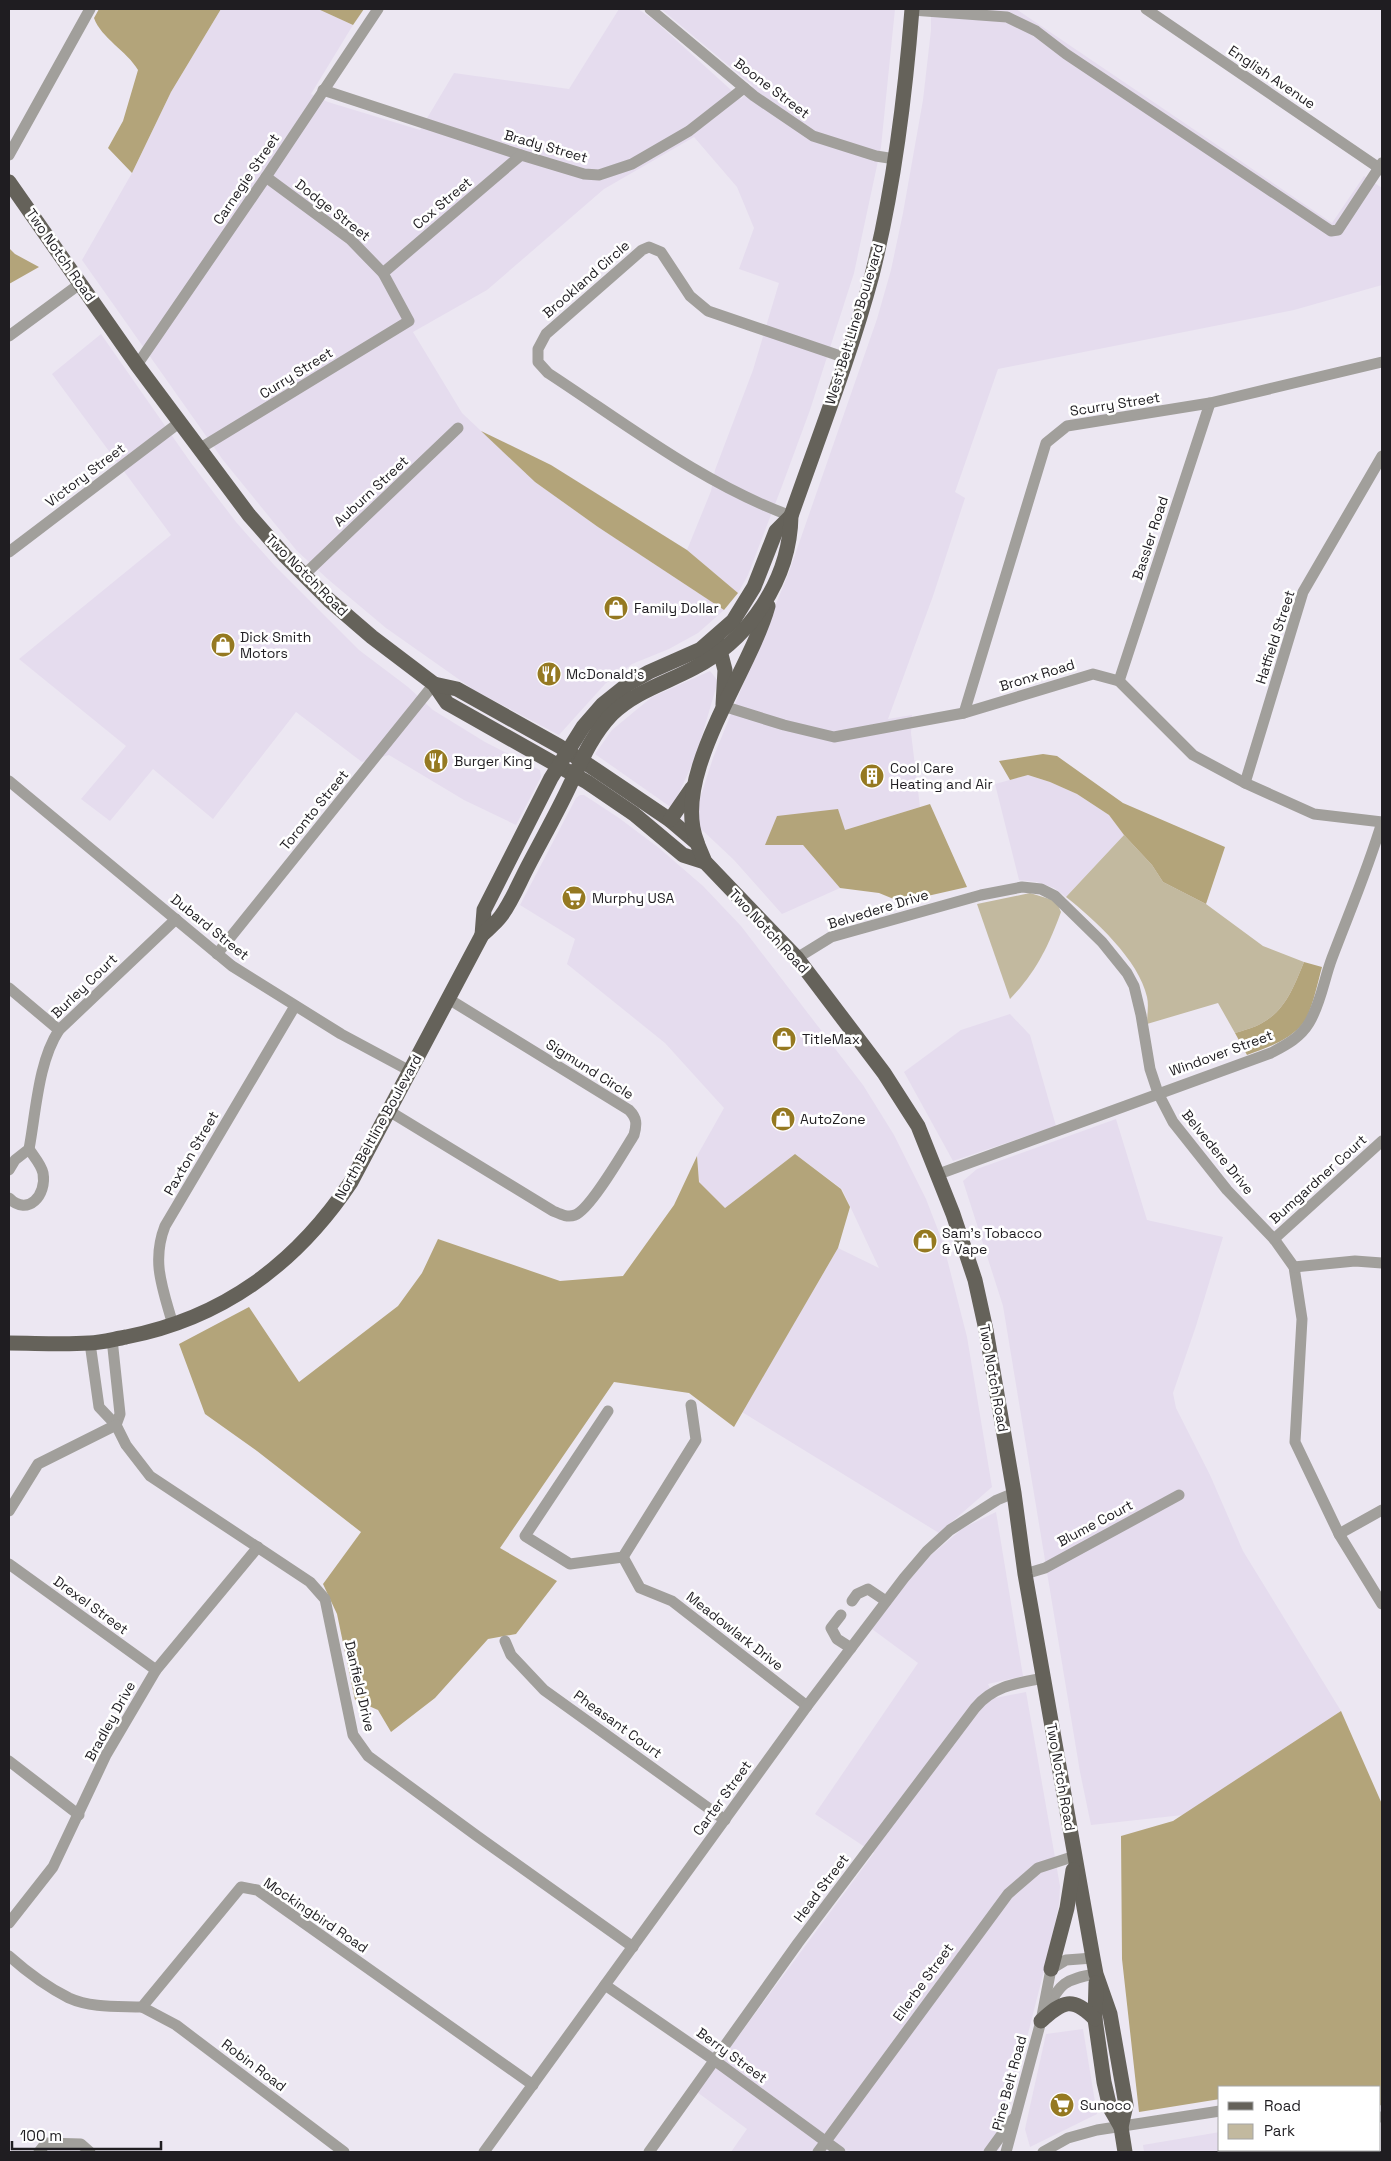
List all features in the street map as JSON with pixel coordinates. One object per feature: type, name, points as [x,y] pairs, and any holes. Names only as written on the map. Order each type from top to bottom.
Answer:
[{"type":"main road","name":"West Belt Line Boulevard","points":[[583,756],[606,721],[628,701],[655,685],[694,668],[720,652],[745,630],[761,609],[773,588],[791,537],[791,516],[846,358],[871,275],[903,105],[912,10]]},
{"type":"main road","name":"Two Notch Road","points":[[9,182],[137,365],[199,449],[249,515],[304,575],[372,637],[434,684],[447,703],[554,772],[580,779],[634,814],[683,855],[705,862]]},
{"type":"main road","name":"West Belt Line Boulevard","points":[[482,935],[484,910],[554,772],[563,749],[591,716],[621,689],[649,672],[695,652],[717,637],[733,621],[754,587],[776,531],[791,516]]},
{"type":"main road","points":[[670,820],[692,787],[723,706],[760,631],[773,588]]},
{"type":"main road","points":[[717,637],[724,670],[723,706]]},
{"type":"main road","name":"Two Notch Road","points":[[434,684],[457,689],[563,749],[583,756],[670,820],[697,843],[705,862],[797,958],[884,1073],[918,1126],[953,1214],[975,1280],[986,1330],[1014,1493],[1025,1574],[1093,1958],[1096,1974],[1110,2014],[1126,2105],[1121,2127]]},
{"type":"main road","name":"North Beltline Boulevard","points":[[9,1343],[90,1344],[172,1325],[214,1308],[249,1287],[271,1272],[298,1248],[327,1216],[351,1182],[482,935],[501,917],[580,779],[583,756]]},
{"type":"main road","points":[[692,787],[690,817],[691,827],[697,843]]},
{"type":"main road","points":[[1051,1969],[1067,1908],[1075,1856]]},
{"type":"main road","name":"Two Notch Road","points":[[1096,1974],[1095,2019],[1110,2108],[1121,2127],[1125,2152]]},
{"type":"main road","points":[[1040,2021],[1058,2006],[1068,2003],[1082,2007],[1095,2019]]},
{"type":"street","points":[[9,155],[90,9]]},
{"type":"street","name":"Carnegie Street","points":[[137,365],[378,9]]},
{"type":"street","name":"Boone Street","points":[[650,9],[744,88],[779,115],[813,136],[876,156],[894,159]]},
{"type":"street","name":"English Avenue","points":[[1146,9],[1381,167]]},
{"type":"street","points":[[912,10],[1007,17],[1036,31],[1074,59],[1331,231],[1338,230],[1381,167]]},
{"type":"street","name":"Brady Street","points":[[323,90],[522,155],[584,174],[599,175],[632,164],[689,132],[744,88]]},
{"type":"street","name":"Cox Street","points":[[383,273],[522,155]]},
{"type":"street","name":"Dodge Street","points":[[266,177],[350,239],[383,273],[409,321]]},
{"type":"street","name":"Brookland Circle","points":[[791,516],[748,498],[708,476],[548,373],[538,362],[538,349],[546,334],[642,250],[649,248],[660,252],[690,296],[708,311],[846,358]]},
{"type":"street","points":[[9,336],[80,283]]},
{"type":"street","name":"Curry Street","points":[[199,449],[409,321]]},
{"type":"street","name":"Scurry Street","points":[[964,713],[1046,443],[1067,426],[1210,403],[1382,362]]},
{"type":"street","name":"Bassler Road","points":[[1119,681],[1210,403]]},
{"type":"street","name":"Victory Street","points":[[9,552],[180,422]]},
{"type":"street","name":"Auburn Street","points":[[304,575],[458,428]]},
{"type":"street","name":"Hatfield Street","points":[[1245,783],[1303,592],[1382,456]]},
{"type":"street","name":"Bronx Road","points":[[723,706],[784,725],[834,737],[964,713],[1093,674],[1119,681]]},
{"type":"street","points":[[1119,681],[1193,756],[1245,783],[1314,814],[1382,822]]},
{"type":"street","name":"Toronto Street","points":[[216,954],[434,684]]},
{"type":"street","name":"Dubard Street","points":[[9,781],[216,954],[295,1006],[357,1043],[410,1070]]},
{"type":"street","name":"Windover Street","points":[[936,1175],[1158,1092],[1271,1053],[1290,1043],[1303,1031],[1314,1012],[1332,958],[1366,874],[1382,822]]},
{"type":"street","name":"Belvedere Drive","points":[[797,958],[831,937],[982,895],[1022,886],[1041,889],[1055,896],[1102,942],[1127,973],[1136,993],[1150,1069],[1158,1092],[1182,1135],[1227,1190],[1274,1239],[1294,1267],[1302,1319],[1295,1442],[1339,1534],[1382,1604]]},
{"type":"street","name":"Burley Court","points":[[29,1150],[43,1068],[49,1047],[59,1030],[176,919]]},
{"type":"street","points":[[9,988],[59,1030]]},
{"type":"street","name":"Sigmund Circle","points":[[389,1110],[552,1211],[568,1216],[582,1212],[587,1206],[634,1136],[637,1122],[635,1116],[628,1110],[448,998]]},
{"type":"street","name":"Paxton Street","points":[[172,1325],[158,1273],[160,1239],[295,1006]]},
{"type":"street","name":"Bumgardner Court","points":[[1274,1239],[1382,1141]]},
{"type":"street","points":[[9,1170],[15,1160],[29,1150],[43,1171],[41,1192],[38,1198],[28,1205],[19,1205],[9,1198]]},
{"type":"street","points":[[1294,1267],[1355,1261],[1382,1263]]},
{"type":"street","points":[[9,1511],[38,1464],[116,1425],[120,1414],[112,1339]]},
{"type":"street","name":"Danfield Drive","points":[[90,1344],[99,1408],[116,1425],[126,1445],[150,1476],[310,1582],[325,1599],[353,1735],[368,1756],[477,1836],[633,1946]]},
{"type":"street","points":[[608,1411],[525,1536],[570,1564],[623,1557],[696,1440],[691,1405]]},
{"type":"street","name":"Carter Street","points":[[484,2152],[807,1706],[886,1601],[927,1551],[950,1530],[997,1500],[1014,1493]]},
{"type":"street","name":"Blume Court","points":[[1025,1574],[1045,1568],[1179,1495]]},
{"type":"street","points":[[1339,1534],[1382,1510]]},
{"type":"street","name":"Bradley Drive","points":[[9,1922],[53,1868],[106,1755],[156,1670],[258,1548]]},
{"type":"street","name":"Meadowlark Drive","points":[[623,1557],[640,1588],[672,1601],[807,1706]]},
{"type":"street","name":"Drexel Street","points":[[9,1564],[156,1670]]},
{"type":"street","points":[[852,1601],[857,1594],[868,1589],[886,1601]]},
{"type":"street","points":[[841,1615],[831,1628],[837,1639],[851,1648]]},
{"type":"street","name":"Pheasant Court","points":[[505,1641],[511,1655],[544,1690],[725,1820]]},
{"type":"street","name":"Head Street","points":[[649,2152],[798,1944],[984,1697],[1002,1687],[1044,1678]]},
{"type":"street","points":[[9,1761],[79,1815]]},
{"type":"street","name":"Ellerbe Street","points":[[818,2152],[1008,1894],[1038,1868],[1075,1856]]},
{"type":"street","name":"Mockingbird Road","points":[[142,2007],[241,1887],[257,1890],[534,2085]]},
{"type":"street","points":[[9,1956],[30,1974],[70,1998],[105,2006],[142,2007]]},
{"type":"street","points":[[1051,1969],[1066,1960],[1093,1958]]},
{"type":"street","name":"Pine Belt Road","points":[[1006,2152],[1040,2021],[1051,1969]]},
{"type":"street","name":"Pine Belt Road","points":[[1040,2021],[1061,1985],[1076,1977],[1096,1974]]},
{"type":"street","name":"Berry Street","points":[[606,1984],[840,2152]]},
{"type":"street","name":"Robin Road","points":[[142,2007],[176,2025],[344,2152]]},
{"type":"street","points":[[1043,2152],[1056,2143],[1079,2135],[1218,2111]]},
{"type":"street","points":[[989,2152],[1017,2114]]},
{"type":"street","points":[[39,2152],[46,2143],[55,2143],[81,2144],[90,2152]]},
{"type":"shaded area","points":[[99,9],[221,9],[171,92],[132,173],[108,148],[123,121],[138,70],[97,25],[94,18]]},
{"type":"shaded area","points":[[221,9],[318,9],[353,25],[311,94],[328,102],[420,130],[454,73],[569,89],[619,9],[638,9],[654,20],[741,99],[753,86],[661,9],[895,9],[881,147],[854,273],[810,410],[748,575],[738,593],[687,550],[711,491],[715,470],[753,370],[779,283],[739,269],[754,228],[737,187],[694,137],[604,189],[487,290],[413,332],[462,413],[535,482],[598,527],[724,610],[698,633],[669,649],[632,664],[605,684],[559,735],[474,690],[386,628],[297,551],[223,460],[82,260],[132,173],[171,92]]},
{"type":"shaded area","points":[[318,9],[364,9],[353,25]]},
{"type":"shaded area","points":[[931,9],[1016,9],[1332,223],[1364,176],[1382,188],[1382,285],[1294,310],[998,369],[955,492],[965,498],[933,596],[888,719],[912,715],[911,733],[920,807],[845,830],[765,845],[803,845],[840,888],[782,914],[734,860],[699,827],[695,814],[713,758],[789,572],[877,319],[891,270],[903,213],[923,100],[931,30]]},
{"type":"shaded area","points":[[9,248],[15,254],[39,267],[9,284]]},
{"type":"shaded area","points":[[101,334],[191,463],[236,522],[274,565],[359,650],[408,687],[433,710],[485,742],[540,770],[541,777],[516,825],[464,800],[389,755],[362,762],[296,712],[213,819],[153,769],[110,821],[81,799],[126,746],[19,659],[171,535],[52,374]]},
{"type":"shaded area","points":[[481,431],[551,465],[687,550],[738,593],[724,610],[598,527],[535,482]]},
{"type":"shaded area","points":[[710,671],[718,681],[696,756],[672,808],[595,754],[612,730],[652,697]]},
{"type":"shaded area","points":[[1043,754],[1057,756],[1123,803],[1225,847],[1206,904],[1163,882],[1152,865],[1124,835],[1109,815],[1077,794],[1050,782],[1028,775],[1010,780],[999,761]]},
{"type":"shaded area","points":[[1028,775],[1077,794],[1109,815],[1124,835],[1066,897],[1054,888],[1037,882],[1019,880],[995,784]]},
{"type":"shaded area","points":[[584,795],[619,818],[659,848],[703,886],[741,926],[863,1085],[894,1135],[926,1199],[943,1243],[967,1337],[992,1487],[939,1533],[742,1412],[838,1248],[879,1268],[842,1189],[795,1154],[725,1208],[699,1182],[697,1156],[724,1108],[665,1043],[567,964],[575,939],[520,905],[576,798]]},
{"type":"shaded area","points":[[930,804],[967,887],[901,902],[879,893],[840,888],[803,845],[765,845],[777,816],[838,809],[845,830]]},
{"type":"shaded area","points":[[1304,962],[1322,967],[1312,1003],[1304,1022],[1285,1039],[1247,1055],[1235,1033],[1259,1025],[1277,1011],[1288,997]]},
{"type":"shaded area","points":[[1010,1014],[1030,1035],[1056,1126],[953,1161],[904,1072],[961,1030]]},
{"type":"shaded area","points":[[1116,1119],[1147,1220],[1223,1237],[1173,1393],[1176,1408],[1210,1475],[1243,1551],[1341,1711],[1183,1815],[1091,1825],[1080,1772],[1003,1306],[963,1181],[977,1169]]},
{"type":"shaded area","points":[[795,1154],[841,1189],[850,1207],[838,1248],[734,1427],[689,1393],[614,1382],[500,1548],[557,1581],[516,1634],[488,1639],[435,1698],[391,1732],[378,1710],[355,1700],[337,1614],[323,1584],[361,1532],[257,1451],[205,1414],[179,1344],[249,1307],[299,1382],[398,1306],[422,1273],[438,1239],[560,1281],[623,1276],[674,1205],[697,1156],[699,1182],[725,1208]]},
{"type":"shaded area","points":[[996,1512],[1023,1676],[988,1684],[995,1698],[1026,1692],[1060,1886],[1059,1904],[1052,1939],[998,2152],[731,2152],[747,2129],[697,2092],[874,1853],[815,1814],[918,1663],[872,1629],[899,1592],[930,1556],[963,1528]]},
{"type":"shaded area","points":[[1341,1711],[1382,1804],[1382,2106],[1381,2086],[1218,2086],[1218,2099],[1139,2112],[1122,1959],[1121,1836],[1173,1821]]},
{"type":"shaded area","points":[[1083,2029],[1097,2114],[1030,2147],[1025,2129],[1046,2034]]},
{"type":"shaded area","points":[[1218,2132],[1218,2151],[1307,2151],[1144,2152],[1143,2145]]},
{"type":"green space","points":[[1124,835],[1152,865],[1163,882],[1206,904],[1263,946],[1304,962],[1288,997],[1270,1018],[1256,1026],[1235,1033],[1218,1003],[1147,1024],[1147,997],[1135,969],[1114,941],[1066,897]]},
{"type":"green space","points":[[1030,893],[1056,901],[1061,912],[1040,959],[1027,979],[1010,999],[977,904]]},
{"type":"place","name":"Family Dollar","points":[[616,608]]},
{"type":"place","name":"Dick Smith Motors","points":[[223,645]]},
{"type":"place","name":"McDonald's","points":[[549,674]]},
{"type":"place","name":"Burger King","points":[[436,761]]},
{"type":"place","name":"Cool Care Heating and Air","points":[[872,776]]},
{"type":"place","name":"Murphy USA","points":[[574,898]]},
{"type":"place","name":"TitleMax","points":[[784,1039]]},
{"type":"place","name":"AutoZone","points":[[783,1119]]},
{"type":"place","name":"Sam's Tobacco & Vape","points":[[925,1241]]},
{"type":"place","name":"Sunoco","points":[[1062,2105]]}]
